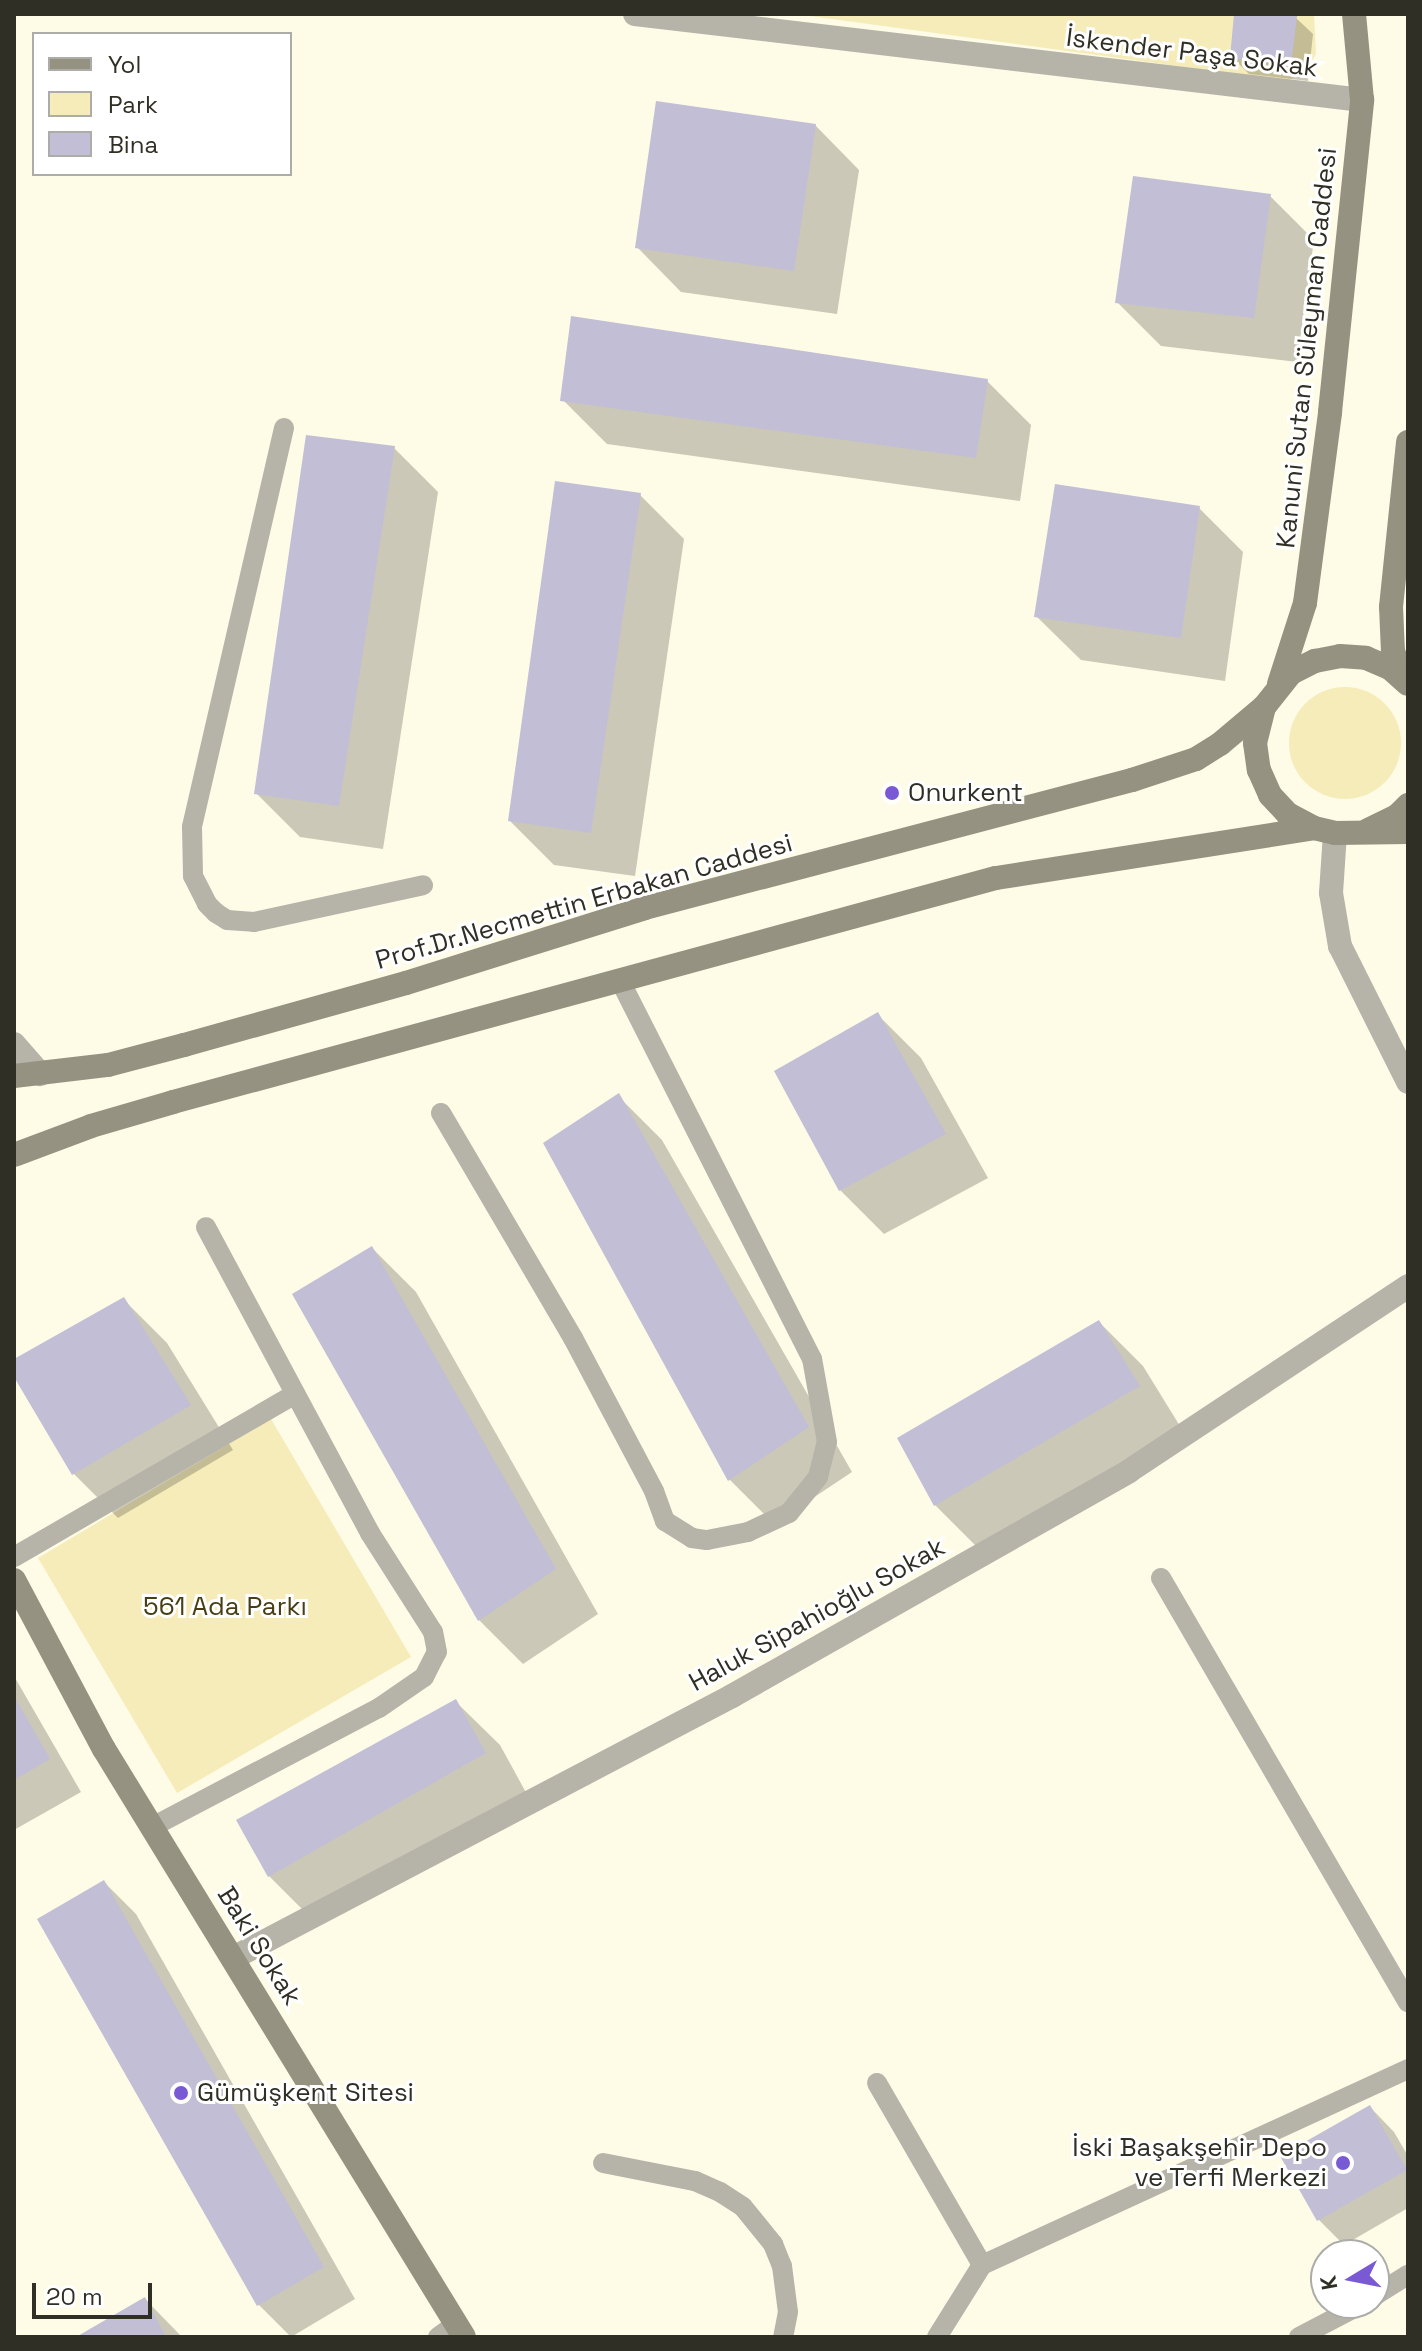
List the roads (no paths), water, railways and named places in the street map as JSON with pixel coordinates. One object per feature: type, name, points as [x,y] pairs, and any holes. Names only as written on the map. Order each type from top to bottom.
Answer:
[{"type":"main road","name":"Kanuni Sutan Süleyman Caddesi","points":[[1279,684],[1305,603],[1330,412],[1362,100],[1354,14]]},
{"type":"main road","points":[[1406,682],[1393,652],[1391,607],[1408,442]]},
{"type":"main road","name":"Prof.Dr.Necmettin Erbakan Caddesi","points":[[14,1076],[108,1065],[184,1045],[406,983],[645,908],[1132,780],[1196,759],[1220,744],[1264,707],[1279,684],[1315,661],[1340,656],[1366,658],[1406,682]]},
{"type":"main road","points":[[1264,707],[1255,743],[1259,770],[1270,795],[1288,814],[1336,832],[1408,832]]},
{"type":"main road","points":[[14,1155],[91,1126],[173,1102],[996,878],[1336,832],[1397,816],[1408,805]]},
{"type":"main road","name":"Baki Sokak","points":[[14,1580],[104,1749],[233,1958],[453,2333]]},
{"type":"street","name":"İskender Paşa Sokak","points":[[635,14],[1362,100]]},
{"type":"street","points":[[1336,832],[1331,893],[1340,946],[1408,1082]]},
{"type":"street","points":[[14,1044],[40,1074]]},
{"type":"street","name":"Haluk Sipahioğlu Sokak","points":[[233,1958],[732,1696],[1129,1471],[1408,1286]]},
{"type":"lane","points":[[284,428],[192,827],[193,876],[207,904],[216,913],[227,920],[254,922],[423,885]]},
{"type":"lane","points":[[441,1113],[573,1338],[654,1491],[665,1521],[685,1535],[707,1540],[748,1532],[789,1513],[818,1477],[827,1442],[827,1423],[812,1359],[620,980]]},
{"type":"lane","points":[[152,1827],[379,1708],[424,1677],[435,1661],[433,1632],[370,1533],[206,1227]]},
{"type":"lane","points":[[14,1557],[295,1394]]},
{"type":"lane","points":[[1161,1578],[1408,2002]]},
{"type":"lane","points":[[937,2337],[982,2265],[1408,2069]]},
{"type":"lane","points":[[877,2083],[982,2265]]},
{"type":"lane","points":[[603,2163],[695,2181],[743,2207],[773,2244],[782,2266],[788,2312],[783,2337]]},
{"type":"lane","points":[[1390,2286],[1408,2275]]},
{"type":"lane","points":[[1299,2337],[1333,2319]]},
{"type":"place","name":"Onurkent","points":[[892,793]]},
{"type":"place","name":"Gümüşkent Sitesi","points":[[181,2093]]},
{"type":"place","name":"İski Başakşehir Depo ve Terfi Merkezi","points":[[1343,2163]]},
{"type":"park label","name":"561 Ada Parkı","points":[[225,1607]]}]
